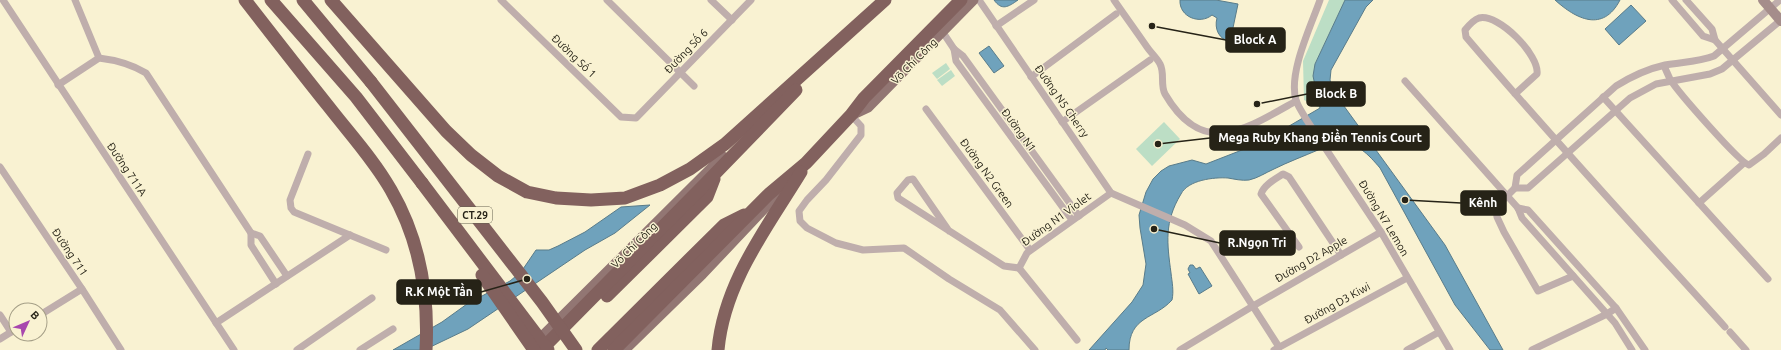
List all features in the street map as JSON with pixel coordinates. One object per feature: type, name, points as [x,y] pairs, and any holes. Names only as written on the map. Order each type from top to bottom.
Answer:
[{"type":"highway","points":[[245,0],[362,149],[390,189],[401,210],[419,260],[424,283],[428,319],[426,350]]},
{"type":"highway","name":"CT.29","points":[[271,0],[356,97],[548,350]]},
{"type":"highway","name":"CT.29","points":[[303,0],[371,82],[537,296],[576,350]]},
{"type":"highway","points":[[331,0],[446,131],[487,168],[498,176],[527,192],[556,198],[591,200],[625,198],[660,185],[690,169],[725,144],[886,0]]},
{"type":"highway","name":"Võ Chí Công","points":[[541,350],[742,144],[886,0]]},
{"type":"highway","name":"Võ Chí Công","points":[[614,350],[769,194],[806,163],[851,115],[864,98],[940,28],[961,0]]},
{"type":"highway","points":[[718,350],[719,339],[741,269],[806,163]]},
{"type":"highway","name":"Võ Chí Công","points":[[553,350],[707,196],[718,170]]},
{"type":"highway","points":[[422,183],[475,265],[534,350]]},
{"type":"highway","name":"Võ Chí Công","points":[[598,350],[724,225],[754,210]]},
{"type":"main road","name":"Võ Chí Công","points":[[940,28],[973,0]]},
{"type":"main road","name":"Võ Chí Công","points":[[529,350],[722,158],[742,144]]},
{"type":"main road","name":"Võ Chí Công","points":[[624,350],[702,274],[806,163]]},
{"type":"street","name":"Đường 711A","points":[[1,0],[234,350]]},
{"type":"street","points":[[75,0],[98,58]]},
{"type":"street","name":"Đường Số 1","points":[[501,0],[621,117],[636,118]]},
{"type":"street","points":[[607,0],[694,86]]},
{"type":"street","points":[[711,0],[732,20]]},
{"type":"street","name":"Đường Số 6","points":[[636,118],[751,0]]},
{"type":"street","name":"Đường N5 Cherry","points":[[979,0],[1111,193]]},
{"type":"street","points":[[996,26],[1034,0]]},
{"type":"street","points":[[1114,0],[1160,65],[1164,93],[1186,121],[1198,130],[1219,132],[1239,130],[1250,126],[1296,101],[1296,68],[1320,0]]},
{"type":"street","points":[[1672,0],[1703,36],[1715,40]]},
{"type":"street","points":[[1686,0],[1712,29],[1715,40],[1723,50],[1781,115]]},
{"type":"street","points":[[1516,188],[1528,188],[1615,110],[1642,90],[1671,80],[1710,74],[1722,69],[1733,61],[1781,20],[1763,0]]},
{"type":"street","points":[[1572,276],[1538,291],[1497,218],[1496,210],[1498,204],[1516,188],[1517,175],[1603,97],[1634,75],[1664,66],[1704,60],[1714,56],[1723,50],[1780,0]]},
{"type":"street","points":[[1031,76],[1116,14]]},
{"type":"street","points":[[1515,94],[1538,74],[1533,57],[1508,29],[1487,17],[1479,18],[1473,21],[1465,30],[1466,37],[1515,94],[1746,350]]},
{"type":"street","name":"Đường N1","points":[[940,28],[954,49],[963,56],[1079,216]]},
{"type":"street","name":"Đường N1","points":[[954,49],[956,61],[1072,220]]},
{"type":"street","points":[[58,85],[98,58],[121,62],[136,67],[146,73],[250,233],[251,245],[276,284]]},
{"type":"street","points":[[1062,122],[1150,60]]},
{"type":"street","points":[[1664,66],[1671,80],[1744,163],[1749,165],[1764,154],[1781,138]]},
{"type":"street","points":[[1405,81],[1508,196],[1518,208],[1522,218],[1607,314],[1632,350]]},
{"type":"street","points":[[1603,97],[1768,279]]},
{"type":"street","name":"Đường N7 Lemon","points":[[1296,101],[1306,119],[1330,152],[1381,232],[1406,278],[1450,350]]},
{"type":"street","name":"Đường N2 Green","points":[[926,109],[1030,250]]},
{"type":"street","points":[[851,115],[862,126],[861,136],[799,211],[800,221],[807,228],[836,243],[863,250],[904,248],[949,279],[1000,310],[1035,350]]},
{"type":"street","points":[[1016,144],[1023,139]]},
{"type":"street","points":[[308,154],[290,200],[291,208],[294,212],[386,250]]},
{"type":"street","points":[[1699,203],[1744,163]]},
{"type":"street","name":"Đường 711","points":[[0,167],[121,350]]},
{"type":"street","points":[[1299,247],[1261,194],[1271,181],[1283,174],[1289,177],[1341,255]]},
{"type":"street","points":[[949,231],[913,179],[908,180],[897,193],[898,198],[949,231],[1004,266],[1019,268],[1077,340]]},
{"type":"street","points":[[1111,193],[1170,218],[1197,231],[1211,241],[1252,306],[1276,349]]},
{"type":"street","name":"Đường N1 Violet","points":[[1019,268],[1030,250],[1111,193]]},
{"type":"street","points":[[1518,208],[1528,210],[1616,308],[1645,350]]},
{"type":"street","name":"Đường D2 Apple","points":[[1180,350],[1252,306],[1381,232]]},
{"type":"street","points":[[250,233],[260,236],[287,276]]},
{"type":"street","points":[[216,323],[350,235]]},
{"type":"street","name":"Đường D3 Kiwi","points":[[1276,349],[1406,278]]},
{"type":"street","points":[[48,310],[82,289]]},
{"type":"street","points":[[298,350],[372,298]]},
{"type":"street","points":[[1532,350],[1607,314],[1616,308]]},
{"type":"street","points":[[0,315],[8,324]]},
{"type":"street","points":[[360,350],[393,329]]},
{"type":"street","points":[[1407,350],[1439,332]]},
{"type":"green space","points":[[1329,0],[1345,0],[1315,64],[1320,108],[1304,100],[1303,61]]},
{"type":"green space","points":[[946,63],[950,69],[937,79],[932,73]]},
{"type":"green space","points":[[951,70],[955,76],[942,86],[937,80]]},
{"type":"green space","points":[[1164,122],[1180,139],[1152,166],[1136,149]]},
{"type":"water","points":[[994,0],[1018,0],[1005,7],[1002,7]]},
{"type":"water","points":[[1180,0],[1216,0],[1238,4],[1230,42],[1223,39],[1218,33],[1216,26],[1217,18],[1212,15],[1202,19],[1191,18],[1183,11]]},
{"type":"water","points":[[1345,0],[1373,0],[1366,7],[1331,70],[1330,80],[1333,91],[1445,245],[1503,350],[1490,350],[1455,305],[1380,168],[1367,154],[1356,146],[1345,142],[1336,142],[1249,180],[1216,178],[1202,180],[1189,185],[1184,189],[1176,204],[1169,223],[1168,252],[1173,290],[1172,300],[1138,324],[1130,339],[1129,350],[1108,350],[1106,348],[1105,350],[1089,350],[1132,302],[1143,285],[1146,264],[1139,215],[1146,192],[1153,179],[1169,166],[1192,160],[1206,164],[1260,143],[1320,108],[1313,76],[1315,64]]},
{"type":"water","points":[[1555,0],[1620,0],[1606,17],[1598,20],[1589,20],[1572,13]]},
{"type":"water","points":[[1631,5],[1646,21],[1619,45],[1605,29]]},
{"type":"water","points":[[989,46],[1004,66],[994,73],[979,53]]},
{"type":"water","points":[[650,205],[615,233],[585,250],[468,329],[424,350],[393,350],[442,322],[467,304],[510,281],[521,272],[536,250],[549,250],[558,246],[585,232],[621,207]]},
{"type":"water","points":[[1190,265],[1193,265],[1196,269],[1200,267],[1212,286],[1199,294],[1188,274],[1190,273],[1188,269]]},
{"type":"place","name":"Block A","points":[[1152,26]]},
{"type":"place","name":"Block B","points":[[1257,104]]},
{"type":"place","name":"Mega Ruby Khang Điền Tennis Court","points":[[1158,144]]},
{"type":"place","name":"Kênh","points":[[1405,200]]},
{"type":"place","name":"R.Ngọn Tri","points":[[1154,229]]},
{"type":"place","name":"R.K Một Tần","points":[[527,279]]}]
